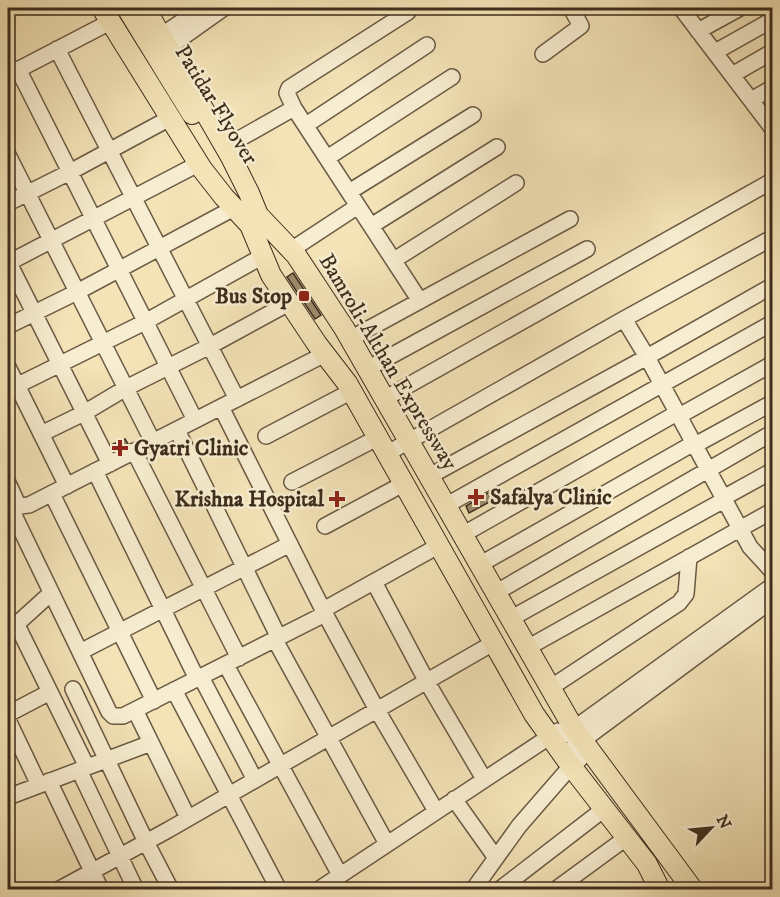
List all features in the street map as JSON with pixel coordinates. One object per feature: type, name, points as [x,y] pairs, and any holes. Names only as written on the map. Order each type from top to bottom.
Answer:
[{"type":"main road","name":"Patidar Flyover","points":[[127,8],[214,160],[229,203],[254,220]]},
{"type":"main road","points":[[146,8],[166,41],[214,160]]},
{"type":"main road","name":"Patidar Flyover","points":[[108,12],[214,160],[249,193]]},
{"type":"main road","points":[[108,12],[170,118],[214,160]]},
{"type":"main road","name":"Bamroli-Althan Expressway","points":[[249,193],[254,220],[291,250],[350,339],[359,379],[393,444],[543,708],[658,860]]},
{"type":"main road","points":[[254,220],[263,256],[271,275],[325,354],[359,379]]},
{"type":"main road","points":[[254,220],[264,228],[294,268],[334,328],[359,379]]},
{"type":"main road","name":"Bamroli-Althan Expressway","points":[[359,379],[384,399],[393,444],[428,477],[550,688],[569,743],[693,890]]},
{"type":"main road","points":[[393,444],[405,483],[534,714],[569,743],[604,810],[647,864],[660,890]]},
{"type":"main road","points":[[658,860],[673,890]]},
{"type":"main road","points":[[658,860],[681,890]]},
{"type":"street","points":[[166,41],[202,8]]},
{"type":"street","points":[[166,41],[224,8]]},
{"type":"street","points":[[543,54],[581,26],[571,8]]},
{"type":"street","points":[[681,8],[771,124]]},
{"type":"street","points":[[698,31],[740,8]]},
{"type":"street","points":[[108,12],[57,49],[13,72],[70,172],[195,420]]},
{"type":"street","points":[[408,12],[289,88],[287,96],[420,301]]},
{"type":"street","points":[[715,52],[772,20]]},
{"type":"street","points":[[306,125],[427,45]]},
{"type":"street","points":[[57,49],[237,399]]},
{"type":"street","points":[[732,75],[772,52]]},
{"type":"street","points":[[327,158],[452,77]]},
{"type":"street","points":[[751,100],[772,88]]},
{"type":"street","points":[[110,464],[8,263],[214,160],[294,108]]},
{"type":"street","points":[[349,192],[473,115]]},
{"type":"street","points":[[8,203],[170,118]]},
{"type":"street","points":[[371,226],[497,147]]},
{"type":"street","points":[[8,155],[153,442]]},
{"type":"street","points":[[384,399],[772,181]]},
{"type":"street","points":[[394,260],[516,183]]},
{"type":"street","points":[[8,326],[159,248],[229,203]]},
{"type":"street","points":[[291,250],[358,206]]},
{"type":"street","points":[[350,339],[570,219]]},
{"type":"street","points":[[292,482],[393,444],[772,238]]},
{"type":"street","points":[[266,436],[359,379],[587,249]]},
{"type":"street","points":[[12,388],[146,322],[263,256]]},
{"type":"street","points":[[428,477],[772,286]]},
{"type":"street","points":[[41,434],[290,303]]},
{"type":"street","points":[[624,319],[647,357],[750,548],[766,554],[772,571]]},
{"type":"street","points":[[445,506],[772,323]]},
{"type":"street","points":[[12,507],[29,505],[52,494],[325,354]]},
{"type":"street","points":[[462,535],[772,364]]},
{"type":"street","points":[[8,367],[12,388],[41,434],[67,486]]},
{"type":"street","points":[[479,565],[694,444],[772,403]]},
{"type":"street","points":[[221,407],[324,612],[377,710],[436,811]]},
{"type":"street","points":[[177,430],[277,639],[328,738],[387,844]]},
{"type":"street","points":[[495,593],[772,433]]},
{"type":"street","points":[[134,451],[204,589],[232,661],[280,766],[340,875]]},
{"type":"street","points":[[95,471],[162,609],[255,780]]},
{"type":"street","points":[[510,619],[772,471]]},
{"type":"street","points":[[8,483],[12,507],[51,593],[109,712],[117,718],[277,639],[440,545]]},
{"type":"street","points":[[325,526],[405,483]]},
{"type":"street","points":[[52,494],[154,701]]},
{"type":"street","points":[[527,648],[772,511]]},
{"type":"street","points":[[80,652],[290,544]]},
{"type":"street","points":[[550,688],[679,603],[686,594],[689,557]]},
{"type":"street","points":[[374,582],[427,682],[484,779]]},
{"type":"street","points":[[473,890],[519,826],[569,743],[772,586]]},
{"type":"street","points":[[51,593],[12,629],[50,692],[118,857],[136,890]]},
{"type":"street","points":[[318,890],[484,779],[569,743],[772,600]]},
{"type":"street","points":[[58,890],[495,642]]},
{"type":"street","points":[[73,689],[171,890]]},
{"type":"street","points":[[174,690],[279,890]]},
{"type":"street","points":[[8,714],[50,692]]},
{"type":"street","points":[[135,710],[188,818]]},
{"type":"street","points":[[8,720],[101,890]]},
{"type":"street","points":[[8,797],[151,743]]},
{"type":"street","points":[[454,799],[496,858]]},
{"type":"street","points":[[499,890],[604,810]]},
{"type":"street","points":[[555,890],[626,838]]},
{"type":"building","points":[[293,273],[321,315],[315,319],[287,277]]},
{"type":"building","points":[[125,439],[128,444],[114,451],[111,445]]},
{"type":"building","points":[[491,491],[495,499],[469,513],[466,506]]},
{"type":"place","name":"Bus Stop","points":[[304,296]]},
{"type":"place","name":"Gyatri Clinic","points":[[120,448]]},
{"type":"place","name":"Safalya Clinic","points":[[476,497]]},
{"type":"place","name":"Krishna Hospital","points":[[337,499]]}]
